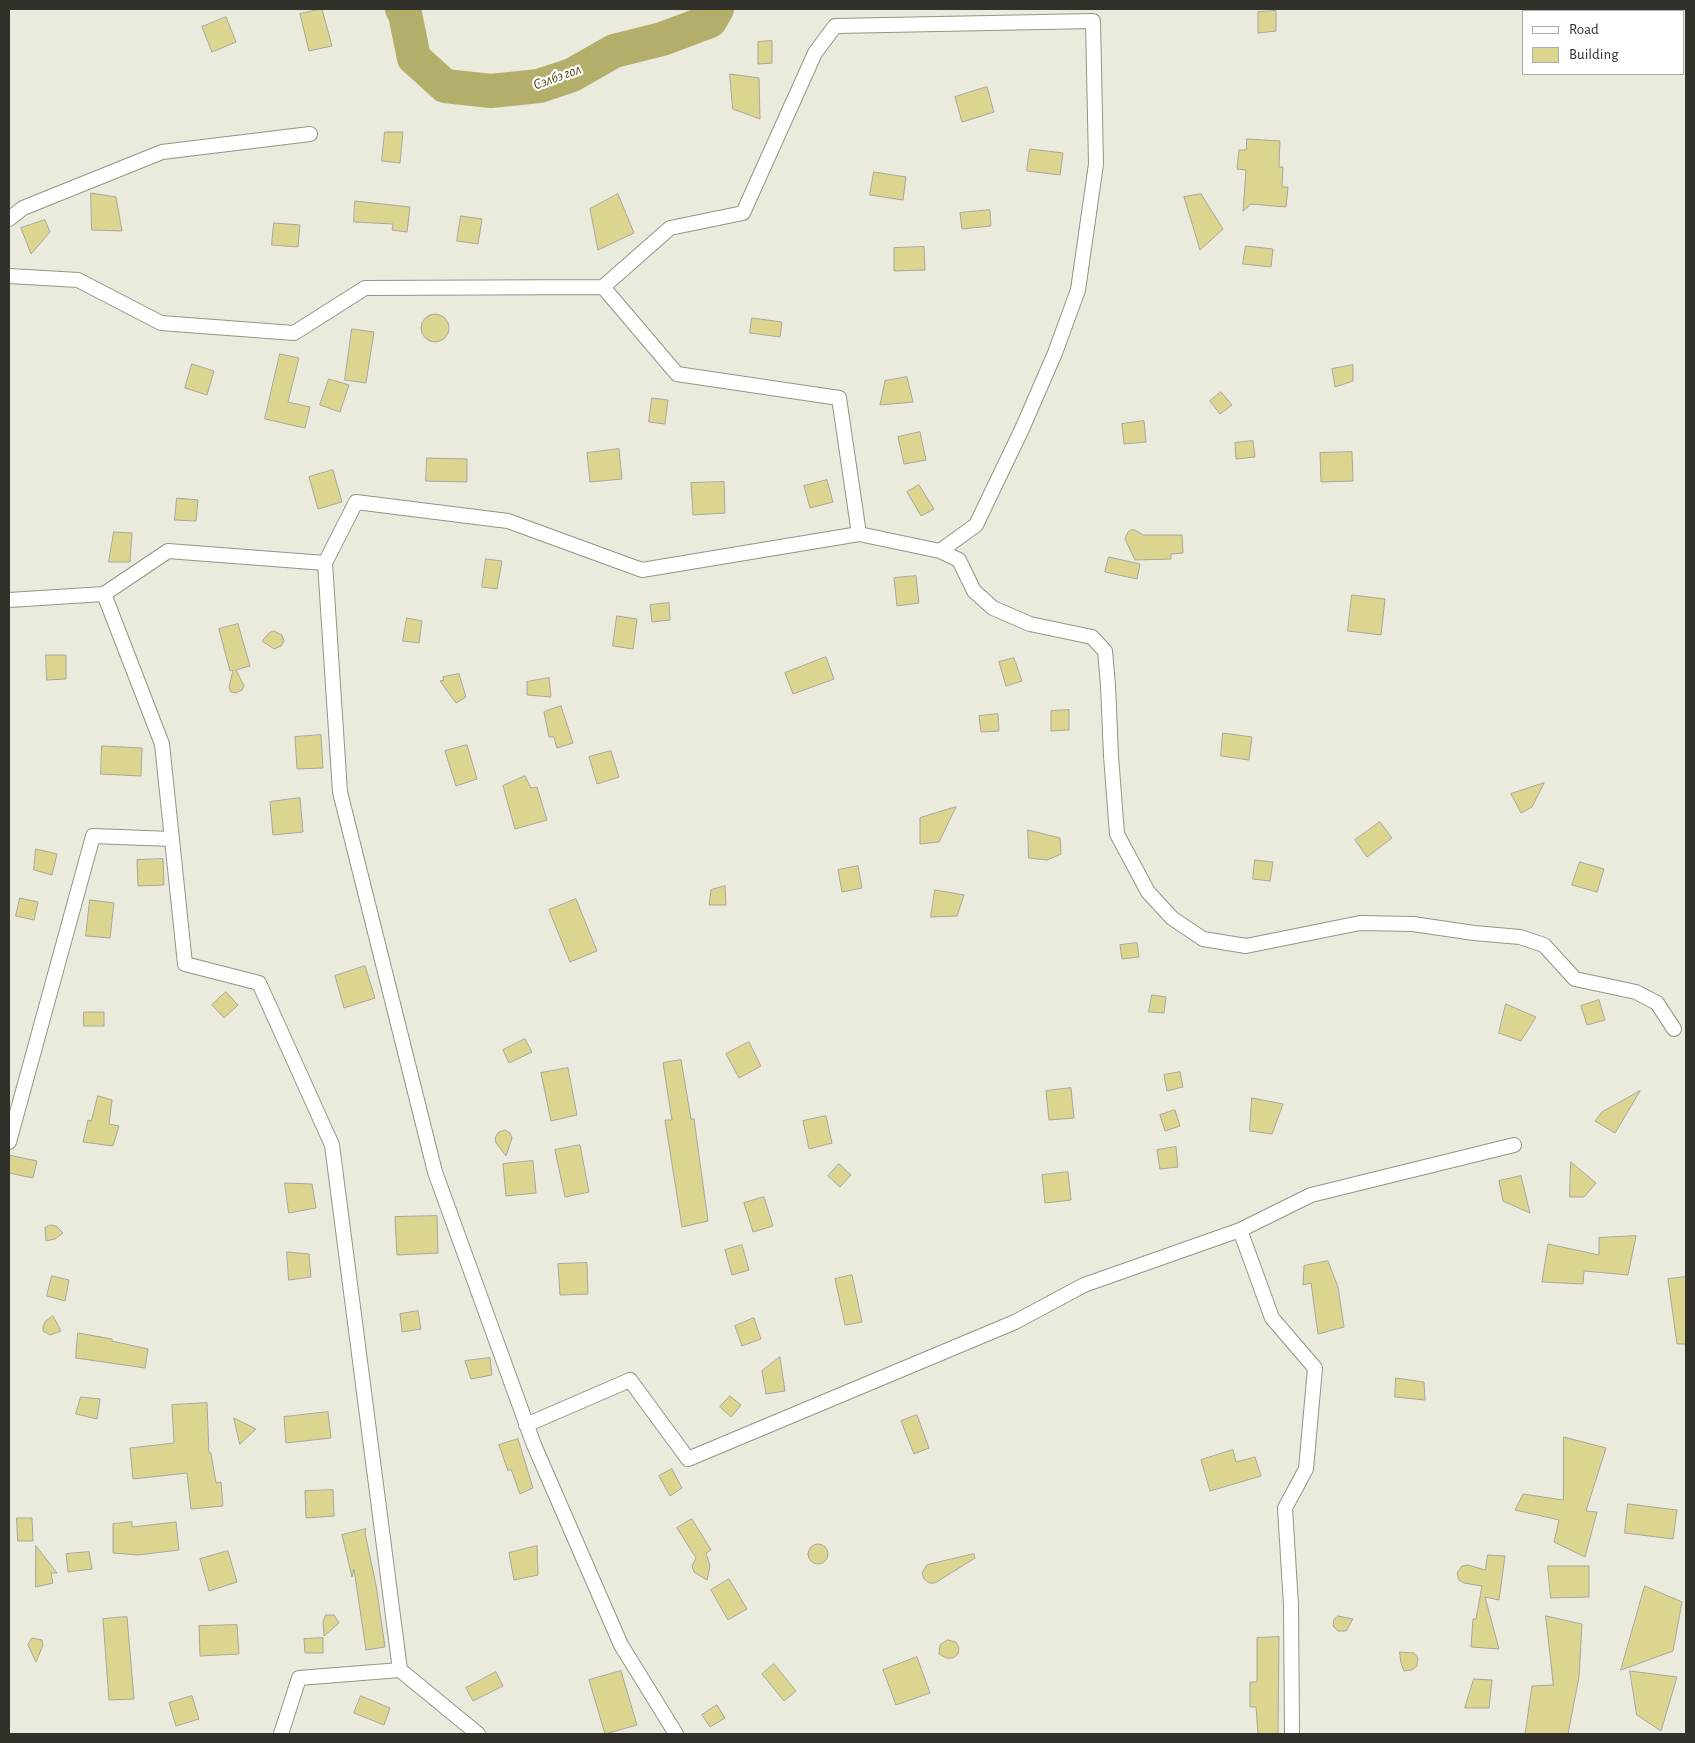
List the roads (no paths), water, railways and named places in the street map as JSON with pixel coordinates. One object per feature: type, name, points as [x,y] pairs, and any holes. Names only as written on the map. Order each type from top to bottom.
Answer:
[{"type":"street","points":[[9,276],[78,280],[161,323],[294,333],[365,288],[603,287],[670,228],[742,212],[816,53],[835,26],[1093,21],[1096,164],[1078,290],[1055,353],[1022,429],[976,526],[940,551]]},
{"type":"street","points":[[9,220],[23,208],[162,152],[310,134]]},
{"type":"street","points":[[603,287],[677,374],[839,398],[859,534]]},
{"type":"street","points":[[676,1734],[621,1645],[526,1425],[435,1172],[340,792],[325,563],[356,502],[508,521],[642,570],[859,534],[940,551],[959,560],[974,591],[993,608],[1030,624],[1092,637],[1105,651],[1117,834],[1148,892],[1172,918],[1203,939],[1246,946],[1360,923],[1413,924],[1474,933],[1520,937],[1544,945],[1575,980],[1636,992],[1657,1003],[1674,1028]]},
{"type":"street","points":[[9,600],[104,594],[168,552],[325,563]]},
{"type":"street","points":[[104,594],[162,744],[186,964],[259,983],[332,1145],[400,1670],[478,1734]]},
{"type":"street","points":[[9,1142],[93,836],[172,839]]},
{"type":"street","points":[[526,1425],[630,1380],[688,1460],[1015,1322],[1084,1285],[1240,1230],[1311,1195],[1514,1145]]},
{"type":"street","points":[[1240,1230],[1272,1318],[1315,1368],[1306,1469],[1285,1508],[1291,1605],[1292,1734]]},
{"type":"street","points":[[281,1734],[299,1678],[400,1670]]},
{"type":"waterway","name":"Сэлбэ гол","points":[[402,9],[405,14],[414,58],[445,86],[491,91],[539,86],[572,75],[614,51],[662,39],[710,21],[717,9]]}]
